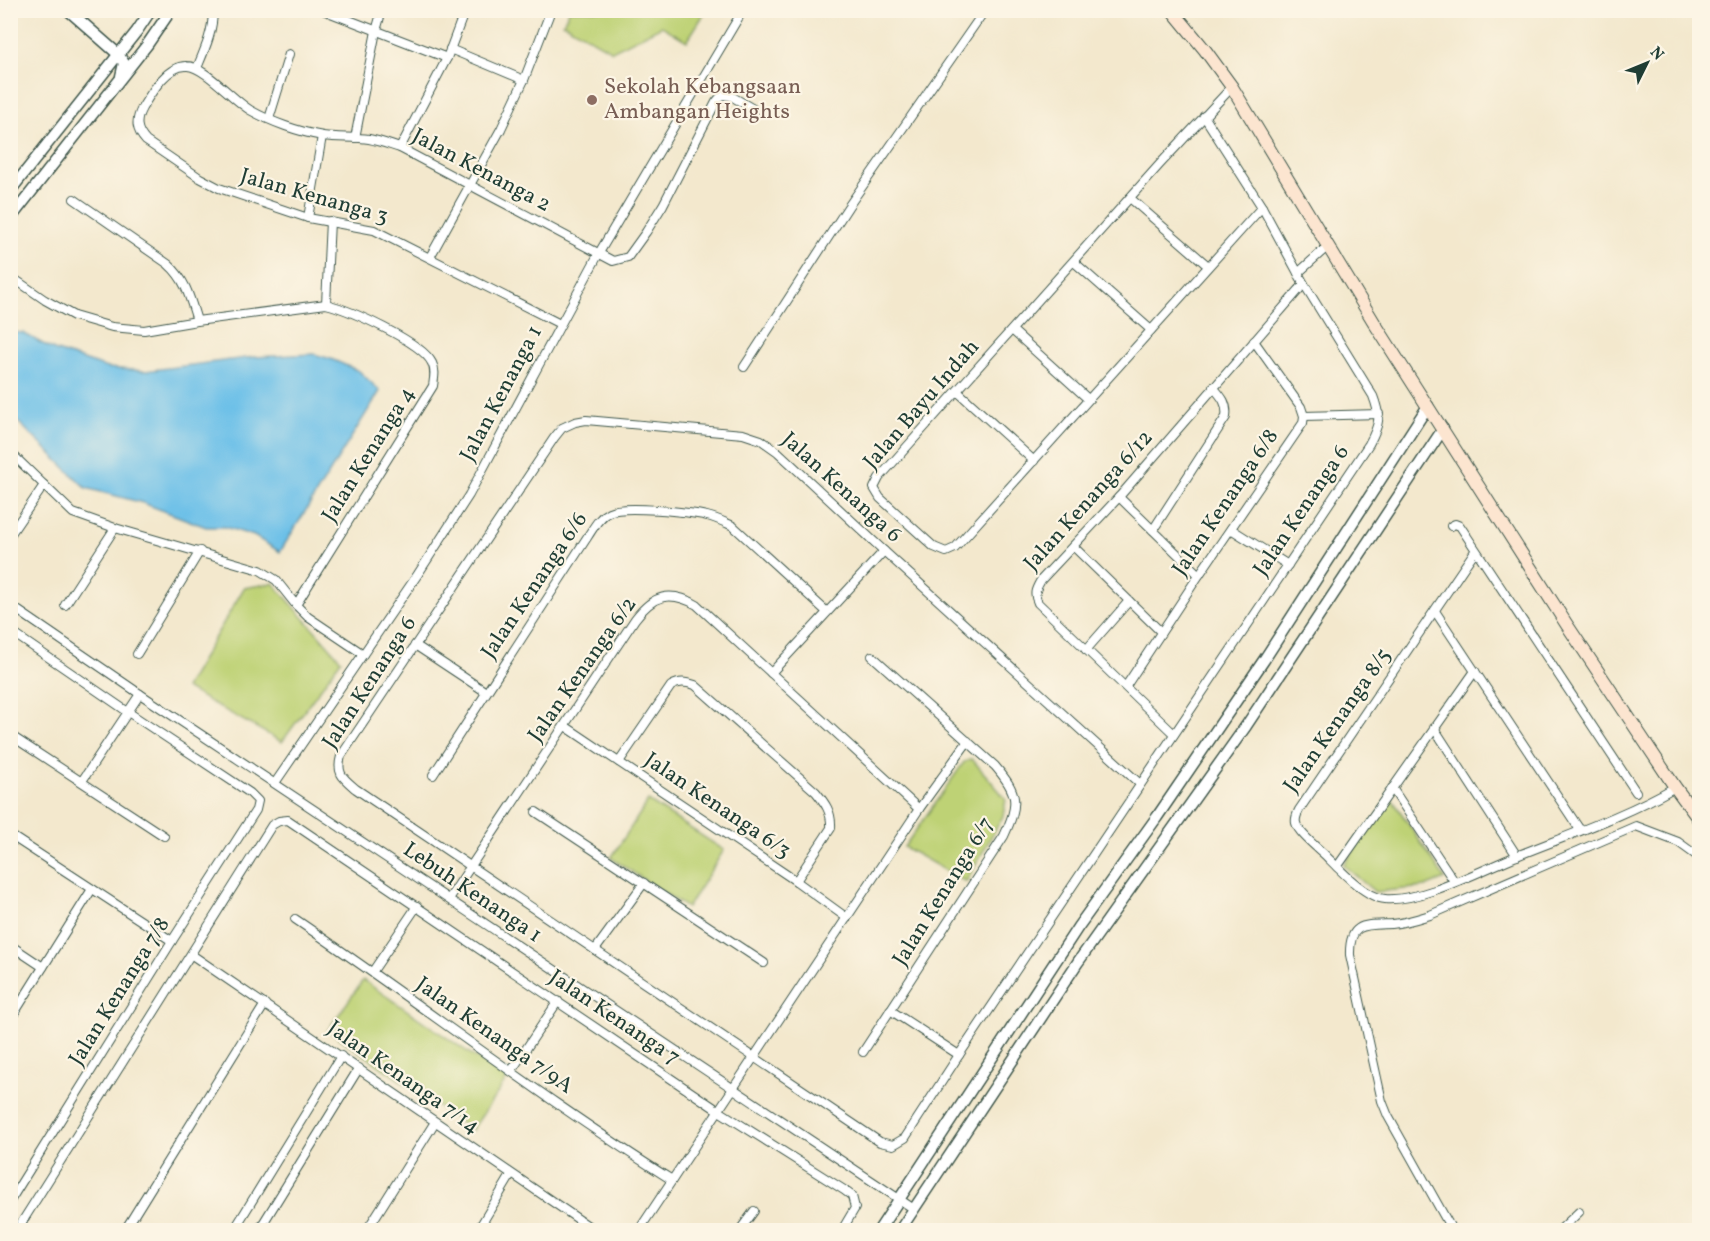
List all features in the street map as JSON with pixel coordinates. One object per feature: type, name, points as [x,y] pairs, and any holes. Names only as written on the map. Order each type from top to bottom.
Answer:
[{"type":"main road","points":[[1172,10],[1232,87],[1327,247],[1567,625],[1700,821]]},
{"type":"street","points":[[69,10],[118,54],[124,63],[121,78]]},
{"type":"street","points":[[10,191],[151,10]]},
{"type":"street","points":[[10,219],[147,45],[171,10]]},
{"type":"street","points":[[197,68],[209,40],[213,24],[213,10]]},
{"type":"street","points":[[323,10],[376,31],[524,80]]},
{"type":"street","points":[[355,138],[382,10]]},
{"type":"street","points":[[400,148],[448,54],[465,10]]},
{"type":"street","points":[[429,256],[501,129],[524,80],[551,10]]},
{"type":"street","name":"Jalan Kenanga 1","points":[[275,783],[418,574],[469,495],[599,254],[743,10]]},
{"type":"street","points":[[744,367],[848,207],[985,10]]},
{"type":"street","points":[[118,54],[131,55],[147,45]]},
{"type":"street","points":[[269,119],[289,54]]},
{"type":"street","name":"Jalan Kenanga 3","points":[[197,68],[184,66],[171,71],[155,90],[138,117],[137,125],[146,141],[200,178],[219,188],[308,218],[374,230],[560,324]]},
{"type":"street","name":"Jalan Kenanga 2","points":[[197,68],[237,101],[269,119],[322,136],[371,140],[400,148],[599,254]]},
{"type":"street","name":"Jalan Bayu Indah","points":[[1232,87],[879,478],[874,488],[880,498],[934,547],[945,552],[955,548],[1262,207]]},
{"type":"street","points":[[599,254],[614,261],[628,257],[663,205],[700,130],[722,95],[731,96],[755,110]]},
{"type":"street","points":[[1204,116],[1262,207],[1304,284],[1373,396],[1379,414],[1304,416]]},
{"type":"street","points":[[308,218],[322,136]]},
{"type":"street","points":[[1130,198],[1208,266]]},
{"type":"street","points":[[74,199],[179,274],[188,291],[196,321]]},
{"type":"street","points":[[13,278],[74,316],[112,327],[144,330],[326,304],[330,221]]},
{"type":"street","points":[[1298,273],[1327,247]]},
{"type":"street","points":[[1074,262],[1151,330]]},
{"type":"street","name":"Jalan Kenanga 6/12","points":[[1174,735],[1038,603],[1035,590],[1041,580],[1119,497],[1304,284]]},
{"type":"street","name":"Jalan Kenanga 4","points":[[296,605],[433,386],[435,374],[431,361],[424,352],[408,341],[342,308],[326,304]]},
{"type":"street","points":[[1012,330],[1088,399]]},
{"type":"street","name":"Jalan Kenanga 6/8","points":[[1126,686],[1303,423],[1304,416],[1301,407],[1254,341]]},
{"type":"street","points":[[1153,530],[1226,417],[1228,408],[1213,387]]},
{"type":"street","points":[[957,392],[1034,461]]},
{"type":"street","points":[[879,1230],[1078,927],[1157,817],[1264,660],[1428,406]]},
{"type":"street","name":"Jalan Kenanga 6","points":[[959,1055],[905,1138],[893,1145],[880,1142],[356,789],[342,777],[338,766],[341,756],[554,438],[562,428],[575,422],[599,420],[743,434],[761,440],[778,452],[884,552],[1140,784],[1369,444],[1377,429],[1379,414]]},
{"type":"street","points":[[900,1230],[1078,962],[1246,726],[1443,429]]},
{"type":"street","points":[[10,452],[74,513],[115,528],[260,570],[276,580],[309,617],[363,654]]},
{"type":"street","points":[[10,535],[44,485]]},
{"type":"street","points":[[1119,497],[1199,575]]},
{"type":"street","name":"Jalan Kenanga 6/6","points":[[433,775],[593,528],[610,511],[627,509],[704,515],[719,519],[733,526],[827,612]]},
{"type":"street","points":[[1451,526],[1455,524],[1460,526],[1636,792]]},
{"type":"street","points":[[65,605],[115,528]]},
{"type":"street","points":[[1231,529],[1288,565]]},
{"type":"street","points":[[1074,546],[1161,632]]},
{"type":"street","points":[[136,654],[200,551]]},
{"type":"street","name":"Jalan Kenanga 8/5","points":[[1475,551],[1299,810],[1295,822],[1299,830],[1337,867],[1372,896],[1383,899],[1398,898],[1424,893],[1517,856],[1675,787]]},
{"type":"street","points":[[771,673],[884,552]]},
{"type":"street","name":"Jalan Kenanga 6/2","points":[[449,899],[643,608],[652,601],[667,596],[685,598],[697,605],[919,809]]},
{"type":"street","points":[[1086,650],[1129,601]]},
{"type":"street","name":"Lebuh Kenanga 1","points":[[10,605],[914,1209]]},
{"type":"street","points":[[1435,611],[1580,830]]},
{"type":"street","points":[[10,631],[128,712]]},
{"type":"street","points":[[415,645],[486,692]]},
{"type":"street","name":"Jalan Kenanga 6/7","points":[[863,1052],[1004,836],[1013,817],[1015,798],[1008,781],[995,766],[872,656]]},
{"type":"street","points":[[1337,867],[1475,671]]},
{"type":"street","points":[[619,762],[671,686],[685,682],[695,686],[816,792],[828,806],[832,818],[831,828],[796,881]]},
{"type":"street","points":[[82,781],[140,693]]},
{"type":"street","name":"Jalan Kenanga 7/8","points":[[10,1201],[256,810],[258,801],[250,792],[128,712]]},
{"type":"street","name":"Jalan Kenanga 6/3","points":[[565,726],[796,881],[847,918]]},
{"type":"street","points":[[1434,728],[1517,856]]},
{"type":"street","points":[[10,735],[164,836]]},
{"type":"street","points":[[639,1230],[919,809],[968,741]]},
{"type":"street","points":[[890,1010],[959,1055],[1140,784]]},
{"type":"street","points":[[1392,788],[1454,881]]},
{"type":"street","points":[[536,812],[764,963]]},
{"type":"street","name":"Jalan Kenanga 7","points":[[192,955],[272,825],[288,820],[719,1111],[852,1197],[855,1208],[842,1230]]},
{"type":"street","points":[[1452,1230],[1393,1127],[1382,1101],[1350,955],[1350,940],[1355,932],[1364,926],[1409,922],[1430,915],[1636,826],[1678,842],[1700,858]]},
{"type":"street","points":[[10,835],[172,941]]},
{"type":"street","points":[[596,950],[644,883]]},
{"type":"street","points":[[10,1020],[92,889]]},
{"type":"street","points":[[373,972],[417,906]]},
{"type":"street","name":"Jalan Kenanga 7/9A","points":[[295,919],[614,1143],[672,1180]]},
{"type":"street","points":[[10,945],[43,967]]},
{"type":"street","points":[[17,1230],[192,955]]},
{"type":"street","name":"Jalan Kenanga 7/14","points":[[192,955],[594,1230]]},
{"type":"street","points":[[512,1070],[558,1001]]},
{"type":"street","points":[[125,1230],[266,1004]]},
{"type":"street","points":[[234,1230],[340,1056]]},
{"type":"street","points":[[259,1230],[359,1068]]},
{"type":"street","points":[[367,1230],[435,1122]]},
{"type":"street","points":[[478,1230],[511,1175]]},
{"type":"street","points":[[740,1230],[754,1211]]},
{"type":"street","points":[[1560,1230],[1579,1212]]},
{"type":"green space","points":[[569,10],[706,11],[687,41],[662,26],[612,51],[563,23]]},
{"type":"green space","points":[[273,583],[341,660],[282,742],[185,688],[244,588]]},
{"type":"green space","points":[[972,759],[1006,799],[1003,816],[966,882],[904,847],[964,762]]},
{"type":"green space","points":[[1392,799],[1445,879],[1425,887],[1375,892],[1343,865]]},
{"type":"green space","points":[[648,801],[724,850],[687,908],[611,858]]},
{"type":"green space","points":[[363,980],[507,1079],[472,1130],[328,1030]]},
{"type":"water","points":[[11,332],[23,333],[54,350],[107,368],[145,371],[254,357],[314,354],[359,371],[380,391],[280,552],[254,536],[225,527],[206,527],[143,503],[86,488],[11,415]]},
{"type":"place","name":"Sekolah Kebangsaan Ambangan Heights","points":[[592,100]]}]
